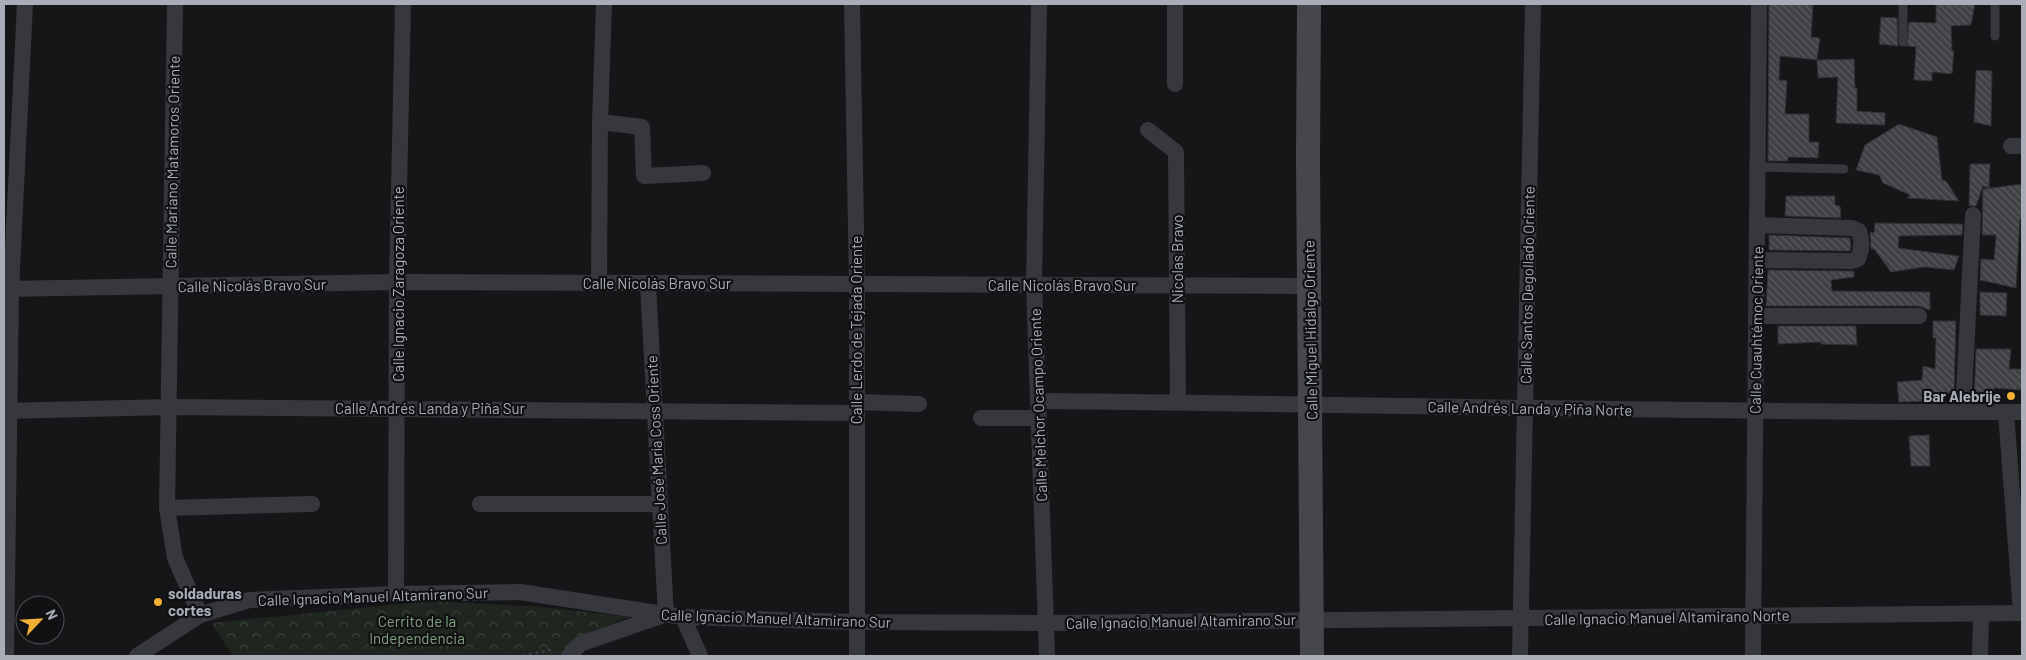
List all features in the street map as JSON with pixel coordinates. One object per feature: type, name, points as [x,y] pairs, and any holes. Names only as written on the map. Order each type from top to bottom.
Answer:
[{"type":"street","points":[[6,656],[7,289],[25,4]]},
{"type":"street","name":"Calle Mariano Matamoros Oriente","points":[[175,4],[167,508],[175,558],[200,615]]},
{"type":"street","name":"Calle Ignacio Zaragoza Oriente","points":[[396,594],[397,282],[403,4]]},
{"type":"street","points":[[599,283],[600,122],[604,4]]},
{"type":"street","name":"Calle Lerdo de Tejada Oriente","points":[[852,4],[857,284],[857,656]]},
{"type":"street","name":"Calle Melchor Ocampo Oriente","points":[[1039,4],[1034,284],[1047,656]]},
{"type":"street","points":[[1175,4],[1175,84]]},
{"type":"street","name":"Calle Miguel Hidalgo Oriente","points":[[1310,4],[1309,286],[1312,656]]},
{"type":"street","name":"Calle Santos Degollado Oriente","points":[[1520,656],[1533,4]]},
{"type":"street","name":"Calle Cuauhtémoc Oriente","points":[[1754,656],[1759,4]]},
{"type":"street","points":[[600,122],[642,127],[644,176],[702,173]]},
{"type":"street","name":"Nicolas Bravo","points":[[1148,130],[1176,152],[1178,402]]},
{"type":"street","points":[[1963,412],[1973,215]]},
{"type":"street","points":[[1757,260],[1852,261],[1858,259],[1861,254],[1859,231],[1852,228],[1758,225]]},
{"type":"street","name":"Calle Nicolás Bravo Sur","points":[[7,289],[397,282],[1309,286]]},
{"type":"street","name":"Calle José María Coss Oriente","points":[[648,284],[658,504],[666,615]]},
{"type":"street","points":[[1756,316],[1919,316]]},
{"type":"street","name":"Calle Andrés Landa y Piña Norte","points":[[1038,401],[1756,412],[2014,412]]},
{"type":"street","name":"Calle Andrés Landa y Piña Sur","points":[[7,411],[169,407],[654,410],[856,407],[919,404]]},
{"type":"street","points":[[2014,412],[2022,613]]},
{"type":"street","points":[[981,418],[1038,418]]},
{"type":"street","points":[[167,508],[312,504]]},
{"type":"street","points":[[480,504],[658,504]]},
{"type":"street","name":"Calle Ignacio Manuel Altamirano Sur","points":[[137,656],[200,615],[249,600],[396,594],[520,592],[683,617],[856,622],[1046,623],[1312,620]]},
{"type":"street","name":"Calle Ignacio Manuel Altamirano Norte","points":[[1312,620],[2022,613]]},
{"type":"street","points":[[1980,656],[1981,614]]},
{"type":"street","points":[[578,652],[613,631],[666,615]]},
{"type":"street","points":[[683,617],[700,656]]},
{"type":"lane","points":[[1903,42],[1904,4]]},
{"type":"lane","points":[[1995,4],[1995,36]]},
{"type":"lane","points":[[1758,167],[1844,169]]},
{"type":"path","points":[[523,656],[578,652]]},
{"type":"green space","name":"Cerrito de la Independencia","points":[[430,601],[542,607],[628,617],[577,638],[568,656],[233,656],[211,623]]},
{"type":"building","points":[[1769,4],[1813,4],[1811,37],[1820,38],[1817,60],[1780,56],[1779,80],[1787,81],[1785,114],[1809,114],[1809,142],[1819,142],[1818,158],[1788,157],[1788,161],[1768,161]]},
{"type":"building","points":[[1936,4],[1975,4],[1971,25],[1951,26],[1952,51],[1954,51],[1952,74],[1932,72],[1932,81],[1914,80],[1916,47],[1907,46],[1909,22],[1936,23]]},
{"type":"building","points":[[1881,17],[1897,18],[1898,46],[1879,44]]},
{"type":"building","points":[[1854,59],[1857,111],[1885,113],[1885,125],[1836,123],[1838,77],[1818,78],[1817,60]]},
{"type":"building","points":[[1976,70],[1992,71],[1991,126],[1974,122]]},
{"type":"building","points":[[1899,124],[1937,137],[1942,180],[1946,181],[1959,201],[1907,198],[1910,195],[1883,183],[1879,175],[1856,170],[1865,145]]},
{"type":"building","points":[[1970,164],[1990,164],[1989,188],[1983,186],[1976,206],[1969,206]]},
{"type":"building","points":[[2022,184],[2022,219],[2020,219],[2016,288],[1980,280],[1981,259],[1994,260],[1996,235],[1982,235],[1983,189]]},
{"type":"building","points":[[1786,196],[1835,196],[1835,205],[1840,206],[1841,218],[1785,216]]},
{"type":"building","points":[[1875,223],[1963,224],[1962,235],[1899,236],[1898,248],[1959,256],[1954,270],[1924,267],[1891,272],[1874,249],[1871,249],[1870,232],[1874,233]]},
{"type":"building","points":[[1769,235],[1850,238],[1851,247],[1850,251],[1769,250]]},
{"type":"building","points":[[1768,270],[1854,271],[1854,277],[1831,280],[1832,291],[1930,292],[1930,310],[1919,306],[1766,306]]},
{"type":"building","points":[[1980,292],[2007,293],[2006,316],[1980,315]]},
{"type":"building","points":[[1933,321],[1956,321],[1954,394],[1933,393],[1933,401],[1899,402],[1897,382],[1922,380],[1923,366],[1935,369],[1936,338],[1933,338]]},
{"type":"building","points":[[1778,326],[1856,326],[1857,345],[1821,344],[1821,342],[1778,344]]},
{"type":"building","points":[[1976,349],[2011,349],[2009,369],[2022,369],[2022,390],[1994,388],[1994,402],[1974,402]]},
{"type":"building","points":[[1929,435],[1930,466],[1911,466],[1909,436]]},
{"type":"place","name":"Bar Alebrije","points":[[2011,396]]},
{"type":"place","name":"soldaduras cortes","points":[[158,602]]}]
